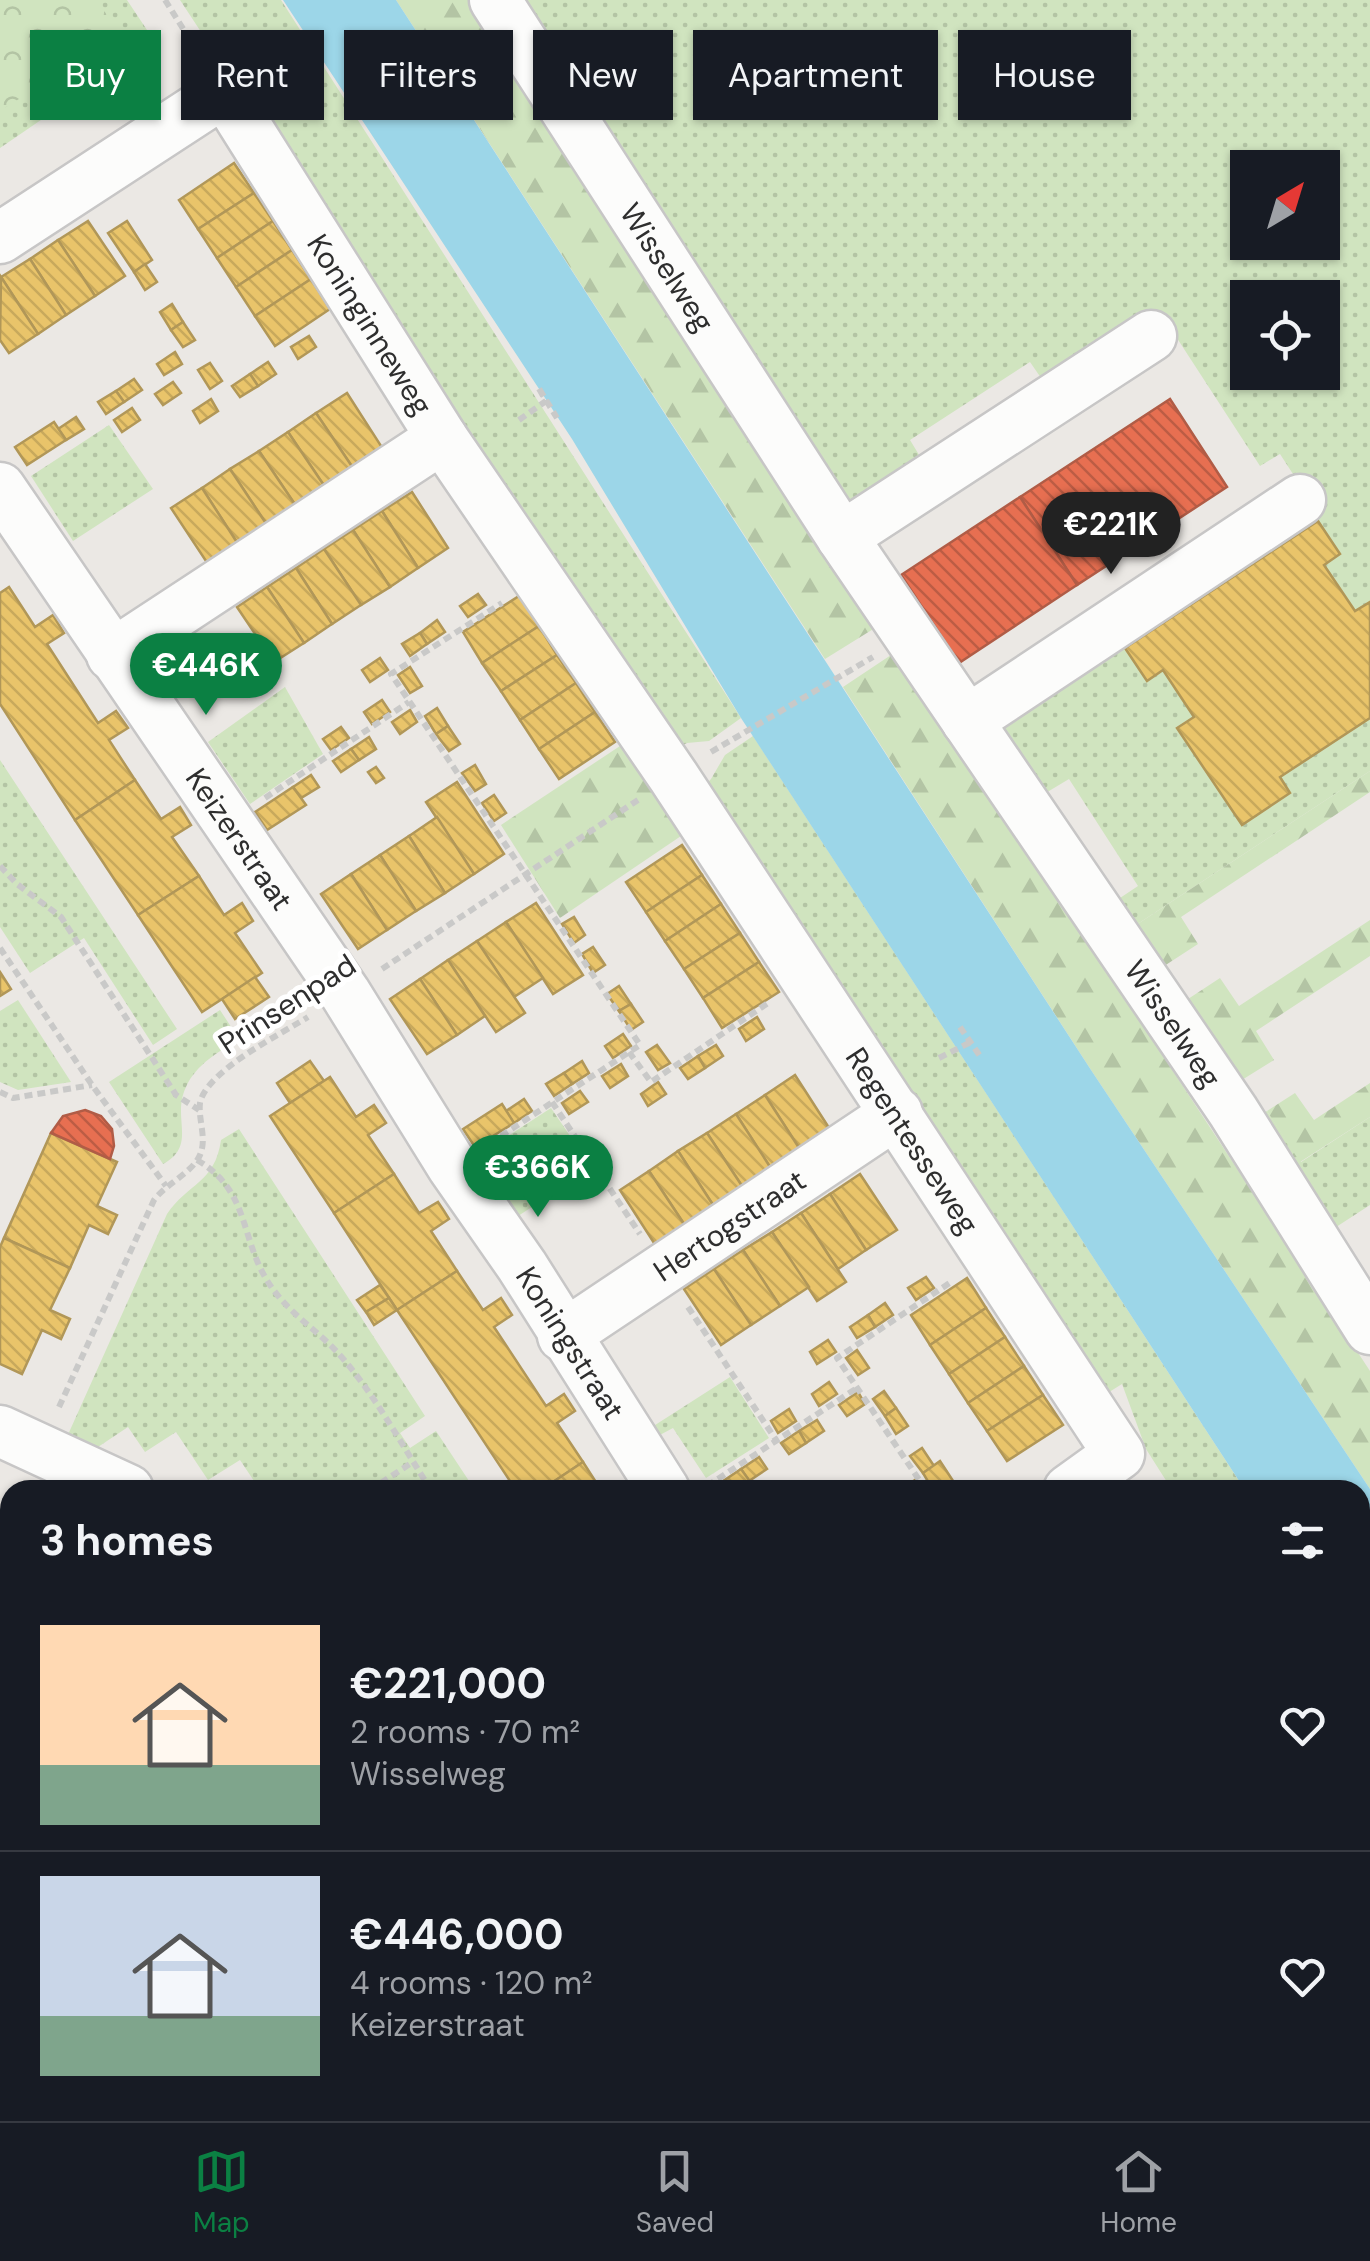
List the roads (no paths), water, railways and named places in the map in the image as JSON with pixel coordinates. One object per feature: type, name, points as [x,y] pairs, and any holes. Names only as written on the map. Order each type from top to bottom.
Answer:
[{"type":"street","name":"Wisselweg","points":[[496,0],[842,537],[1233,1111],[1370,1329]]},
{"type":"street","name":"Koninginneweg","points":[[0,238],[224,92],[442,438],[536,581],[673,776]]},
{"type":"street","points":[[842,537],[1151,336]]},
{"type":"street","points":[[112,655],[442,438]]},
{"type":"street","name":"Keizerstraat","points":[[0,488],[345,993]]},
{"type":"street","points":[[968,722],[1300,500]]},
{"type":"street","name":"Regentesseweg","points":[[673,776],[1118,1454],[1083,1480]]},
{"type":"street","name":"Koningstraat","points":[[345,993],[453,1167],[522,1266],[657,1480]]},
{"type":"street","name":"Hertogstraat","points":[[563,1336],[897,1113]]},
{"type":"street","points":[[20,1440],[106,1480]]},
{"type":"water","points":[[283,0],[396,0],[415,30],[344,30],[344,93],[324,62],[324,30],[303,30]]},
{"type":"water","points":[[362,120],[474,120],[1091,1070],[1364,1480],[1238,1480],[741,718],[572,439]]}]
